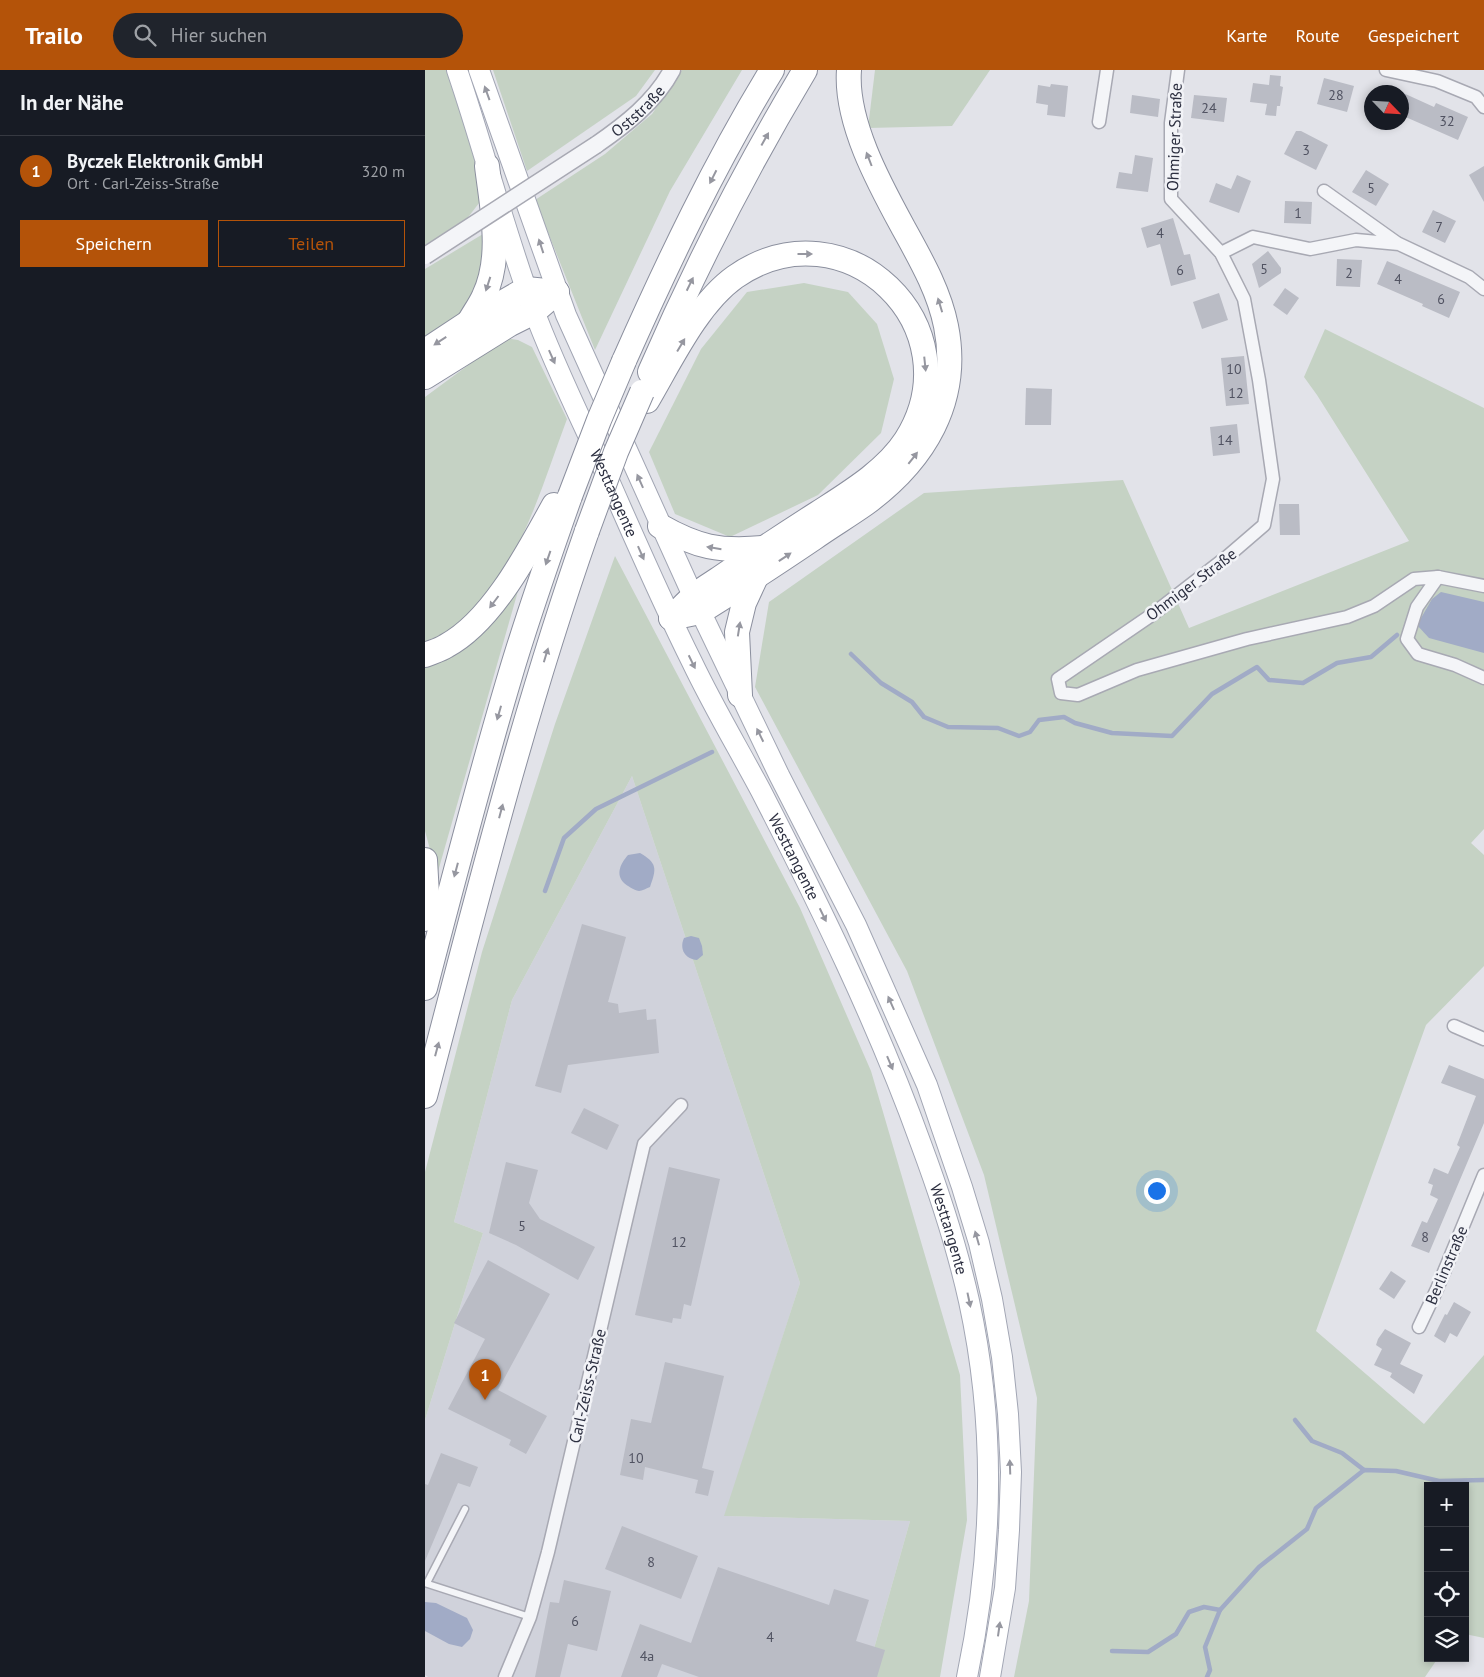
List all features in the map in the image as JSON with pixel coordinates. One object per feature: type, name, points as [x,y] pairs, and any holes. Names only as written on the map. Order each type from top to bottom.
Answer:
[{"type":"highway","points":[[425,988],[485,759],[567,491],[672,255],[725,152],[772,70]]},
{"type":"highway","points":[[644,397],[668,329],[726,211],[805,70]]},
{"type":"highway","points":[[671,618],[756,576],[865,504],[903,470],[927,441],[940,413],[947,386],[949,358],[946,326],[937,295],[923,264],[887,198],[859,133],[852,103],[849,70]]},
{"type":"highway","points":[[469,322],[485,295],[491,275],[496,245],[487,166]]},
{"type":"highway","points":[[425,1096],[515,761],[563,598],[616,452],[644,397],[699,314],[734,278],[755,265],[777,257],[801,253],[825,255],[849,261],[870,272],[889,287],[905,305],[917,326],[927,373],[924,398],[917,420],[905,442],[872,475],[833,503],[763,548],[697,604]]},
{"type":"highway","points":[[425,351],[469,322],[526,289],[557,292]]},
{"type":"highway","points":[[425,377],[503,328],[534,312],[557,292]]},
{"type":"highway","points":[[425,655],[447,646],[461,636],[488,610],[510,580],[567,491]]},
{"type":"highway","points":[[660,526],[683,539],[709,548],[736,551],[763,548]]},
{"type":"highway","points":[[740,695],[737,632],[744,603],[756,576]]},
{"type":"highway","points":[[425,860],[427,895],[425,918]]},
{"type":"main road","name":"Westtangente","points":[[457,70],[526,289],[548,347],[692,662],[811,890],[860,991],[903,1093],[939,1194],[956,1248],[969,1303],[979,1358],[985,1415],[988,1471],[987,1528],[983,1584],[975,1640],[967,1677]]},
{"type":"main road","name":"Westtangente","points":[[479,70],[557,292],[660,526],[740,695],[856,925],[923,1076],[959,1178],[979,1243],[992,1299],[1002,1357],[1008,1414],[1011,1472],[1009,1530],[1005,1588],[990,1677]]},
{"type":"street","name":"Oststraße","points":[[425,256],[622,127],[657,92],[672,70]]},
{"type":"street","points":[[1099,122],[1107,70]]},
{"type":"street","name":"Ohmiger Straße","points":[[1177,70],[1171,123],[1171,199],[1221,253],[1244,299],[1259,380],[1273,479],[1264,525],[1228,556],[1153,614],[1057,679],[1061,693],[1078,695],[1137,670],[1247,639],[1347,617],[1374,606],[1414,580],[1438,577],[1484,586]]},
{"type":"street","points":[[1386,70],[1437,81],[1476,96],[1484,107]]},
{"type":"street","points":[[1324,191],[1399,244],[1469,277],[1484,289]]},
{"type":"street","points":[[1221,253],[1253,237],[1310,249],[1356,240],[1399,244]]},
{"type":"street","points":[[1438,577],[1417,607],[1407,639],[1419,654],[1455,665],[1484,678]]},
{"type":"street","points":[[1454,1026],[1484,1039]]},
{"type":"street","name":"Carl-Zeiss-Straße","points":[[505,1677],[530,1617],[548,1552],[644,1144],[681,1105]]},
{"type":"street","name":"Berlinstraße","points":[[1419,1327],[1437,1289],[1484,1175]]},
{"type":"lane","points":[[465,1509],[426,1583],[530,1617]]},
{"type":"shaded area","points":[[632,776],[800,1283],[725,1516],[910,1521],[866,1677],[428,1677],[425,1675],[425,1420],[483,1233],[454,1222],[512,1000]]},
{"type":"green space","points":[[425,70],[446,70],[478,166],[483,198],[462,225],[425,249]]},
{"type":"green space","points":[[493,70],[655,70],[636,96],[527,171]]},
{"type":"green space","points":[[682,70],[742,70],[670,191],[595,350],[535,200],[605,154],[652,114]]},
{"type":"green space","points":[[875,70],[990,70],[952,126],[868,128]]},
{"type":"green space","points":[[483,234],[481,268],[477,289],[472,299],[458,318],[425,340],[425,269]]},
{"type":"green space","points":[[804,283],[848,292],[877,324],[894,379],[881,433],[818,495],[730,537],[675,514],[649,452],[701,349],[747,292]]},
{"type":"green space","points":[[1325,329],[1484,408],[1484,829],[1471,843],[1484,855],[1484,966],[1426,1025],[1316,1331],[1424,1424],[1484,1355],[1484,1638],[1469,1635],[1469,1482],[1424,1482],[1424,1662],[1435,1662],[1425,1677],[1014,1677],[1029,1601],[1037,1398],[984,1175],[907,971],[755,687],[769,602],[924,493],[1123,480],[1189,628],[1409,541],[1304,377]]},
{"type":"green space","points":[[505,338],[518,340],[532,347],[567,419],[537,502],[512,555],[497,580],[480,603],[459,624],[425,642],[425,397]]},
{"type":"green space","points":[[615,556],[800,908],[871,1071],[960,1375],[967,1520],[940,1677],[866,1677],[910,1521],[724,1516],[800,1283],[632,776],[512,1000],[454,1222],[483,1233],[425,1420],[425,1172],[482,952],[555,724]]},
{"type":"green space","points":[[520,584],[437,875],[425,831],[425,661]]},
{"type":"water","points":[[1441,592],[1484,602],[1484,653],[1429,638],[1417,625],[1432,599]]},
{"type":"water","points":[[640,853],[652,863],[654,875],[650,887],[639,891],[624,883],[619,872],[623,861],[628,855]]},
{"type":"water","points":[[691,936],[699,938],[702,946],[703,955],[697,960],[686,956],[682,946],[684,938]]},
{"type":"water","points":[[425,1602],[436,1603],[467,1618],[473,1630],[470,1639],[462,1647],[449,1644],[425,1631]]},
{"type":"building","points":[[1270,75],[1281,76],[1280,86],[1283,87],[1280,106],[1277,106],[1276,116],[1265,115],[1267,104],[1250,102],[1253,83],[1269,85]]},
{"type":"building","points":[[1324,78],[1354,86],[1347,112],[1317,104]]},
{"type":"building","points":[[1051,84],[1068,86],[1065,117],[1047,115],[1048,105],[1036,103],[1038,85],[1050,87]]},
{"type":"building","points":[[1132,95],[1160,99],[1158,117],[1130,113]]},
{"type":"building","points":[[1194,95],[1227,98],[1224,122],[1191,118]]},
{"type":"building","points":[[1409,96],[1434,107],[1436,103],[1468,117],[1458,140],[1409,119]]},
{"type":"building","points":[[1296,131],[1301,131],[1328,145],[1316,170],[1284,154]]},
{"type":"building","points":[[1135,155],[1153,158],[1148,192],[1116,188],[1119,172],[1132,174]]},
{"type":"building","points":[[1484,166],[1484,202],[1469,175]]},
{"type":"building","points":[[1366,170],[1389,184],[1376,206],[1352,192]]},
{"type":"building","points":[[1237,175],[1251,181],[1239,213],[1209,202],[1216,183],[1231,189]]},
{"type":"building","points":[[1285,201],[1312,202],[1311,224],[1284,223]]},
{"type":"building","points":[[1433,210],[1456,221],[1445,243],[1422,232]]},
{"type":"building","points":[[1173,218],[1184,255],[1190,254],[1196,279],[1171,286],[1160,244],[1147,248],[1141,228]]},
{"type":"building","points":[[1268,251],[1281,268],[1281,273],[1259,288],[1252,264]]},
{"type":"building","points":[[1337,259],[1362,260],[1360,287],[1336,286]]},
{"type":"building","points":[[1387,261],[1460,292],[1449,318],[1422,306],[1423,304],[1377,284]]},
{"type":"building","points":[[1285,288],[1299,298],[1287,315],[1273,305]]},
{"type":"building","points":[[1219,293],[1228,320],[1202,329],[1193,302]]},
{"type":"building","points":[[1244,356],[1249,404],[1226,406],[1221,358]]},
{"type":"building","points":[[1026,388],[1052,389],[1051,425],[1025,425]]},
{"type":"building","points":[[1237,424],[1240,453],[1213,456],[1210,427]]},
{"type":"building","points":[[1279,504],[1299,504],[1300,535],[1280,535]]},
{"type":"building","points":[[582,924],[626,937],[608,1002],[618,1004],[619,1013],[646,1009],[647,1020],[656,1019],[659,1053],[568,1065],[561,1093],[535,1086]]},
{"type":"building","points":[[1449,1065],[1484,1079],[1484,1123],[1429,1253],[1411,1246],[1422,1221],[1427,1223],[1438,1199],[1430,1195],[1433,1185],[1428,1183],[1434,1168],[1448,1174],[1460,1147],[1457,1145],[1476,1096],[1441,1083]]},
{"type":"building","points":[[584,1108],[619,1125],[607,1150],[571,1133]]},
{"type":"building","points":[[506,1162],[538,1170],[529,1203],[540,1219],[595,1247],[578,1280],[516,1245],[489,1233]]},
{"type":"building","points":[[669,1167],[720,1179],[691,1306],[684,1304],[681,1319],[673,1318],[672,1323],[635,1315]]},
{"type":"building","points":[[488,1260],[550,1294],[498,1390],[547,1416],[526,1454],[509,1445],[511,1440],[448,1409],[485,1339],[454,1323]]},
{"type":"building","points":[[1391,1271],[1406,1281],[1394,1299],[1379,1289]]},
{"type":"building","points":[[1454,1302],[1471,1312],[1457,1337],[1450,1333],[1445,1343],[1434,1336],[1445,1314],[1447,1315]]},
{"type":"building","points":[[1385,1329],[1411,1343],[1400,1364],[1423,1375],[1414,1394],[1390,1377],[1392,1373],[1374,1365],[1382,1349],[1376,1345]]},
{"type":"building","points":[[665,1362],[724,1376],[702,1468],[714,1471],[708,1496],[695,1493],[698,1480],[645,1467],[643,1480],[620,1475],[631,1419],[651,1423]]},
{"type":"building","points":[[441,1453],[478,1467],[470,1487],[458,1483],[425,1561],[425,1484],[428,1485]]},
{"type":"building","points":[[622,1526],[698,1556],[681,1599],[605,1569]]},
{"type":"building","points":[[718,1567],[829,1605],[834,1589],[869,1600],[856,1641],[885,1650],[877,1677],[699,1677],[662,1664],[657,1677],[621,1677],[640,1624],[691,1643]]},
{"type":"building","points":[[564,1580],[611,1591],[597,1651],[568,1644],[560,1677],[535,1677],[550,1602],[559,1603]]},
{"type":"waterway","points":[[851,654],[881,683],[912,702],[924,717],[948,727],[998,728],[1019,736],[1030,732],[1039,720],[1064,717],[1075,723],[1112,733],[1172,736],[1212,694],[1257,667],[1269,680],[1303,683],[1337,663],[1371,657],[1397,635]]},
{"type":"waterway","points":[[545,891],[564,838],[596,809],[712,752]]},
{"type":"waterway","points":[[1295,1420],[1312,1441],[1342,1453],[1364,1470]]},
{"type":"waterway","points":[[1207,1677],[1210,1670],[1205,1647],[1220,1610],[1259,1567],[1307,1529],[1316,1508],[1364,1470],[1396,1471],[1439,1481],[1484,1480]]},
{"type":"waterway","points":[[1112,1651],[1148,1652],[1176,1634],[1189,1612],[1204,1607],[1220,1610]]},
{"type":"place","name":"Byczek Elektronik GmbH","points":[[485,1400]]}]
